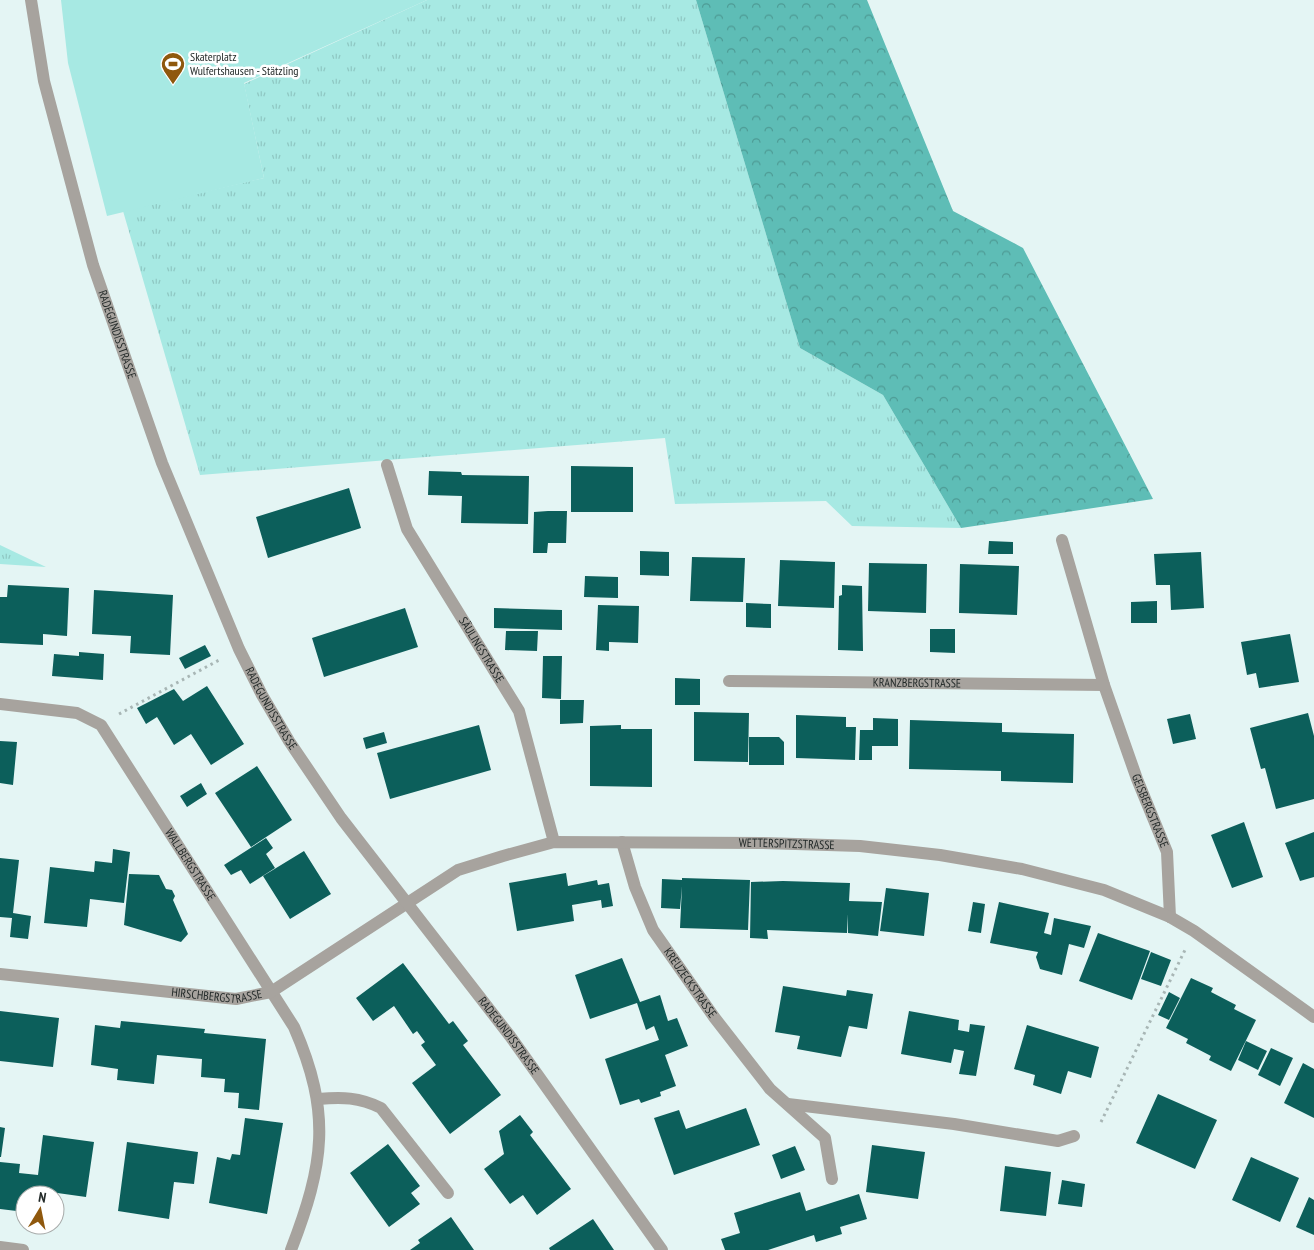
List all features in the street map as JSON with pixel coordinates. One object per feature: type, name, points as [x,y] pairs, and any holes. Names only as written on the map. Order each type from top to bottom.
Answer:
[{"type":"street","name":"RADEGUNDISSTRASSE","points":[[31,0],[44,81],[92,265],[162,463],[239,649],[288,741],[341,818],[510,1036],[662,1250]]},
{"type":"street","name":"SÄULINGSTRASSE","points":[[387,465],[407,529],[519,711],[554,842]]},
{"type":"street","name":"GEISBERGSTRASSE","points":[[1062,540],[1104,685],[1137,779],[1167,852],[1170,917]]},
{"type":"street","name":"KRANZBERGSTRASSE","points":[[729,681],[1104,685]]},
{"type":"street","points":[[0,704],[77,713],[101,724]]},
{"type":"street","name":"WALLBERGSTRASSE","points":[[101,724],[294,1027],[307,1058],[318,1099],[320,1133],[317,1169],[308,1206],[291,1250]]},
{"type":"street","name":"WETTERSPITZSTRASSE","points":[[407,902],[458,870],[554,842],[860,846],[940,855],[1022,869],[1104,890],[1170,917]]},
{"type":"street","name":"KREUZECKSTRASSE","points":[[622,842],[635,886],[653,930],[714,1016],[770,1089],[825,1138],[832,1179]]},
{"type":"street","name":"HIRSCHBERGSTRASSE","points":[[0,974],[236,998],[271,992],[407,902]]},
{"type":"street","points":[[1170,917],[1194,931],[1314,1016]]},
{"type":"street","points":[[318,1099],[343,1096],[365,1100],[381,1108],[448,1193]]},
{"type":"street","points":[[788,1104],[954,1124],[1058,1141],[1074,1136]]},
{"type":"street","points":[[0,1247],[23,1250]]},
{"type":"path","points":[[101,724],[239,649]]},
{"type":"path","points":[[1101,1122],[1194,931]]},
{"type":"green space","points":[[61,0],[427,0],[244,83],[264,178],[107,216],[68,63]]},
{"type":"green space","points":[[427,0],[696,0],[800,348],[883,395],[961,528],[852,526],[826,501],[675,504],[665,438],[200,475],[123,211],[264,178],[244,84]]},
{"type":"green space","points":[[696,0],[867,0],[953,211],[1023,248],[1153,499],[961,528],[883,395],[800,348]]},
{"type":"green space","points":[[0,545],[46,567],[0,564]]},
{"type":"building","points":[[571,466],[633,467],[633,512],[571,512]]},
{"type":"building","points":[[429,471],[461,472],[462,475],[529,476],[528,524],[461,523],[462,496],[428,495]]},
{"type":"building","points":[[349,488],[361,528],[268,558],[256,517]]},
{"type":"building","points":[[567,511],[566,543],[548,543],[547,553],[533,553],[534,512]]},
{"type":"building","points":[[989,541],[1013,542],[1013,554],[988,554]]},
{"type":"building","points":[[640,551],[669,552],[669,576],[640,575]]},
{"type":"building","points":[[1201,552],[1204,608],[1171,610],[1170,585],[1156,585],[1154,554]]},
{"type":"building","points":[[692,557],[745,558],[743,602],[690,601]]},
{"type":"building","points":[[780,560],[835,562],[834,608],[778,606]]},
{"type":"building","points":[[869,563],[927,564],[926,613],[868,611]]},
{"type":"building","points":[[960,564],[1019,566],[1017,615],[959,613]]},
{"type":"building","points":[[585,576],[618,577],[618,598],[584,597]]},
{"type":"building","points":[[8,585],[69,588],[67,636],[43,634],[43,645],[0,643],[0,597],[7,597]]},
{"type":"building","points":[[842,585],[862,586],[863,651],[838,650],[839,596],[842,595]]},
{"type":"building","points":[[94,590],[173,595],[170,655],[130,653],[131,636],[92,634]]},
{"type":"building","points":[[1157,601],[1157,623],[1131,623],[1131,602]]},
{"type":"building","points":[[746,603],[771,604],[771,628],[746,627]]},
{"type":"building","points":[[598,605],[639,606],[638,643],[609,642],[609,651],[596,650]]},
{"type":"building","points":[[405,608],[418,647],[324,677],[312,638]]},
{"type":"building","points":[[494,608],[562,610],[562,630],[494,628]]},
{"type":"building","points":[[930,629],[955,629],[955,653],[930,652]]},
{"type":"building","points":[[506,631],[538,631],[537,651],[505,650]]},
{"type":"building","points":[[1290,634],[1299,682],[1259,688],[1256,673],[1247,675],[1241,642]]},
{"type":"building","points":[[205,645],[211,656],[185,669],[179,658]]},
{"type":"building","points":[[79,652],[104,654],[103,680],[52,676],[54,654],[79,656]]},
{"type":"building","points":[[543,656],[562,656],[561,699],[542,698]]},
{"type":"building","points":[[675,678],[700,679],[700,705],[675,705]]},
{"type":"building","points":[[207,686],[244,744],[211,765],[191,734],[174,745],[157,717],[146,724],[137,708],[174,689],[183,701]]},
{"type":"building","points":[[560,700],[584,700],[583,723],[560,724]]},
{"type":"building","points":[[694,712],[749,713],[748,762],[694,761]]},
{"type":"building","points":[[1308,713],[1314,736],[1314,799],[1276,809],[1265,768],[1261,769],[1250,728]]},
{"type":"building","points":[[1190,714],[1196,739],[1173,744],[1167,719]]},
{"type":"building","points":[[796,715],[846,717],[846,727],[856,727],[855,760],[796,758]]},
{"type":"building","points":[[873,718],[898,719],[898,746],[872,746],[872,760],[859,760],[860,730],[873,730]]},
{"type":"building","points":[[910,720],[1002,723],[1002,732],[1074,734],[1073,783],[1001,781],[1001,771],[909,769]]},
{"type":"building","points":[[479,725],[491,770],[390,799],[377,753]]},
{"type":"building","points":[[621,725],[621,729],[652,729],[652,787],[590,786],[590,726]]},
{"type":"building","points":[[384,732],[387,743],[366,749],[363,738]]},
{"type":"building","points":[[749,737],[779,737],[784,742],[784,765],[749,765]]},
{"type":"building","points":[[0,741],[17,742],[13,785],[0,783]]},
{"type":"building","points":[[257,766],[292,820],[251,847],[215,793]]},
{"type":"building","points":[[201,783],[207,794],[187,807],[180,796]]},
{"type":"building","points":[[1244,822],[1263,877],[1232,888],[1211,835]]},
{"type":"building","points":[[1314,832],[1314,877],[1300,881],[1285,843]]},
{"type":"building","points":[[266,838],[273,848],[266,854],[275,868],[250,884],[241,870],[231,875],[224,865]]},
{"type":"building","points":[[113,849],[130,852],[124,903],[90,899],[87,927],[44,923],[50,867],[94,872],[95,861],[112,863]]},
{"type":"building","points":[[304,851],[331,894],[290,919],[263,876]]},
{"type":"building","points":[[0,858],[19,860],[13,913],[31,916],[28,939],[10,937],[12,918],[0,917]]},
{"type":"building","points":[[566,873],[568,886],[597,880],[598,885],[609,883],[613,906],[602,908],[601,900],[572,905],[574,921],[517,931],[509,883]]},
{"type":"building","points":[[129,874],[159,875],[166,889],[172,890],[175,896],[173,900],[188,934],[181,942],[124,925]]},
{"type":"building","points":[[682,878],[750,880],[748,930],[680,928],[682,886],[680,909],[661,908],[662,879],[682,880]]},
{"type":"building","points":[[751,882],[850,883],[849,901],[882,902],[878,936],[848,933],[848,914],[847,933],[767,930],[768,939],[750,938]]},
{"type":"building","points":[[886,888],[929,893],[924,936],[880,931]]},
{"type":"building","points":[[973,902],[985,904],[981,933],[968,931]]},
{"type":"building","points":[[999,902],[1049,913],[1044,933],[1051,935],[1054,918],[1091,926],[1084,948],[1069,944],[1062,975],[1040,969],[1036,957],[1038,952],[990,943]]},
{"type":"building","points":[[1098,933],[1150,951],[1132,1000],[1079,981]]},
{"type":"building","points":[[1151,952],[1171,960],[1161,986],[1141,979]]},
{"type":"building","points":[[622,958],[640,1002],[660,995],[668,1021],[677,1018],[688,1046],[665,1055],[676,1086],[660,1092],[661,1096],[641,1103],[639,1099],[620,1105],[605,1059],[659,1040],[654,1026],[646,1030],[637,1003],[590,1019],[575,975]]},
{"type":"building","points":[[403,963],[449,1024],[453,1021],[468,1041],[463,1045],[501,1095],[450,1134],[412,1083],[436,1065],[421,1045],[425,1042],[417,1031],[413,1034],[394,1006],[373,1021],[356,998]]},
{"type":"building","points":[[1191,978],[1213,988],[1211,992],[1236,1005],[1234,1009],[1256,1020],[1231,1071],[1209,1060],[1211,1056],[1186,1043],[1188,1039],[1166,1028]]},
{"type":"building","points":[[783,986],[846,996],[847,990],[873,994],[867,1029],[849,1026],[841,1057],[797,1049],[800,1036],[775,1032]]},
{"type":"building","points":[[1169,992],[1180,998],[1169,1020],[1158,1015]]},
{"type":"building","points":[[0,1011],[59,1018],[53,1067],[0,1061]]},
{"type":"building","points":[[909,1011],[959,1020],[958,1030],[969,1032],[970,1024],[985,1026],[976,1076],[959,1074],[964,1051],[954,1049],[951,1063],[901,1054]]},
{"type":"building","points":[[121,1021],[205,1029],[204,1033],[266,1039],[259,1110],[238,1108],[239,1093],[224,1092],[225,1079],[201,1077],[202,1059],[157,1055],[154,1084],[117,1080],[118,1069],[91,1065],[95,1025],[120,1028]]},
{"type":"building","points":[[1027,1025],[1099,1047],[1091,1078],[1068,1071],[1061,1094],[1033,1085],[1035,1075],[1014,1069]]},
{"type":"building","points":[[1246,1041],[1267,1051],[1258,1070],[1238,1060]]},
{"type":"building","points":[[1271,1048],[1293,1058],[1280,1086],[1258,1075]]},
{"type":"building","points":[[1303,1063],[1314,1069],[1314,1118],[1284,1103]]},
{"type":"building","points":[[1158,1094],[1217,1120],[1195,1169],[1136,1143]]},
{"type":"building","points":[[746,1108],[760,1145],[674,1175],[654,1118],[679,1110],[686,1129]]},
{"type":"building","points":[[520,1115],[533,1132],[530,1135],[571,1189],[537,1215],[523,1195],[510,1204],[484,1169],[504,1154],[499,1131]]},
{"type":"building","points":[[245,1118],[283,1123],[267,1214],[209,1203],[217,1157],[230,1160],[232,1154],[240,1155]]},
{"type":"building","points":[[0,1127],[5,1128],[1,1157],[0,1157]]},
{"type":"building","points":[[43,1135],[94,1142],[86,1197],[65,1194],[65,1185],[15,1185],[15,1211],[0,1209],[0,1162],[20,1164],[19,1173],[38,1175]]},
{"type":"building","points":[[127,1142],[198,1152],[194,1184],[174,1182],[169,1219],[118,1211]]},
{"type":"building","points":[[388,1144],[420,1186],[411,1193],[420,1204],[389,1227],[350,1173]]},
{"type":"building","points":[[872,1145],[925,1152],[918,1199],[866,1192]]},
{"type":"building","points":[[795,1146],[805,1170],[781,1179],[772,1155]]},
{"type":"building","points":[[1251,1157],[1299,1178],[1280,1222],[1232,1200]]},
{"type":"building","points":[[1005,1166],[1051,1172],[1046,1216],[1000,1211]]},
{"type":"building","points":[[1062,1180],[1085,1184],[1082,1207],[1058,1204]]},
{"type":"building","points":[[800,1192],[806,1211],[859,1194],[867,1219],[840,1227],[842,1234],[816,1242],[814,1235],[768,1250],[725,1250],[721,1239],[740,1233],[734,1213]]},
{"type":"building","points":[[1309,1197],[1314,1200],[1314,1235],[1296,1227]]},
{"type":"building","points":[[451,1217],[474,1250],[410,1250],[420,1243],[418,1240]]},
{"type":"building","points":[[593,1219],[614,1250],[550,1250],[549,1248]]},
{"type":"place","name":"Skaterplatz Wulfertshausen - Stätzling","points":[[173,85]]}]
